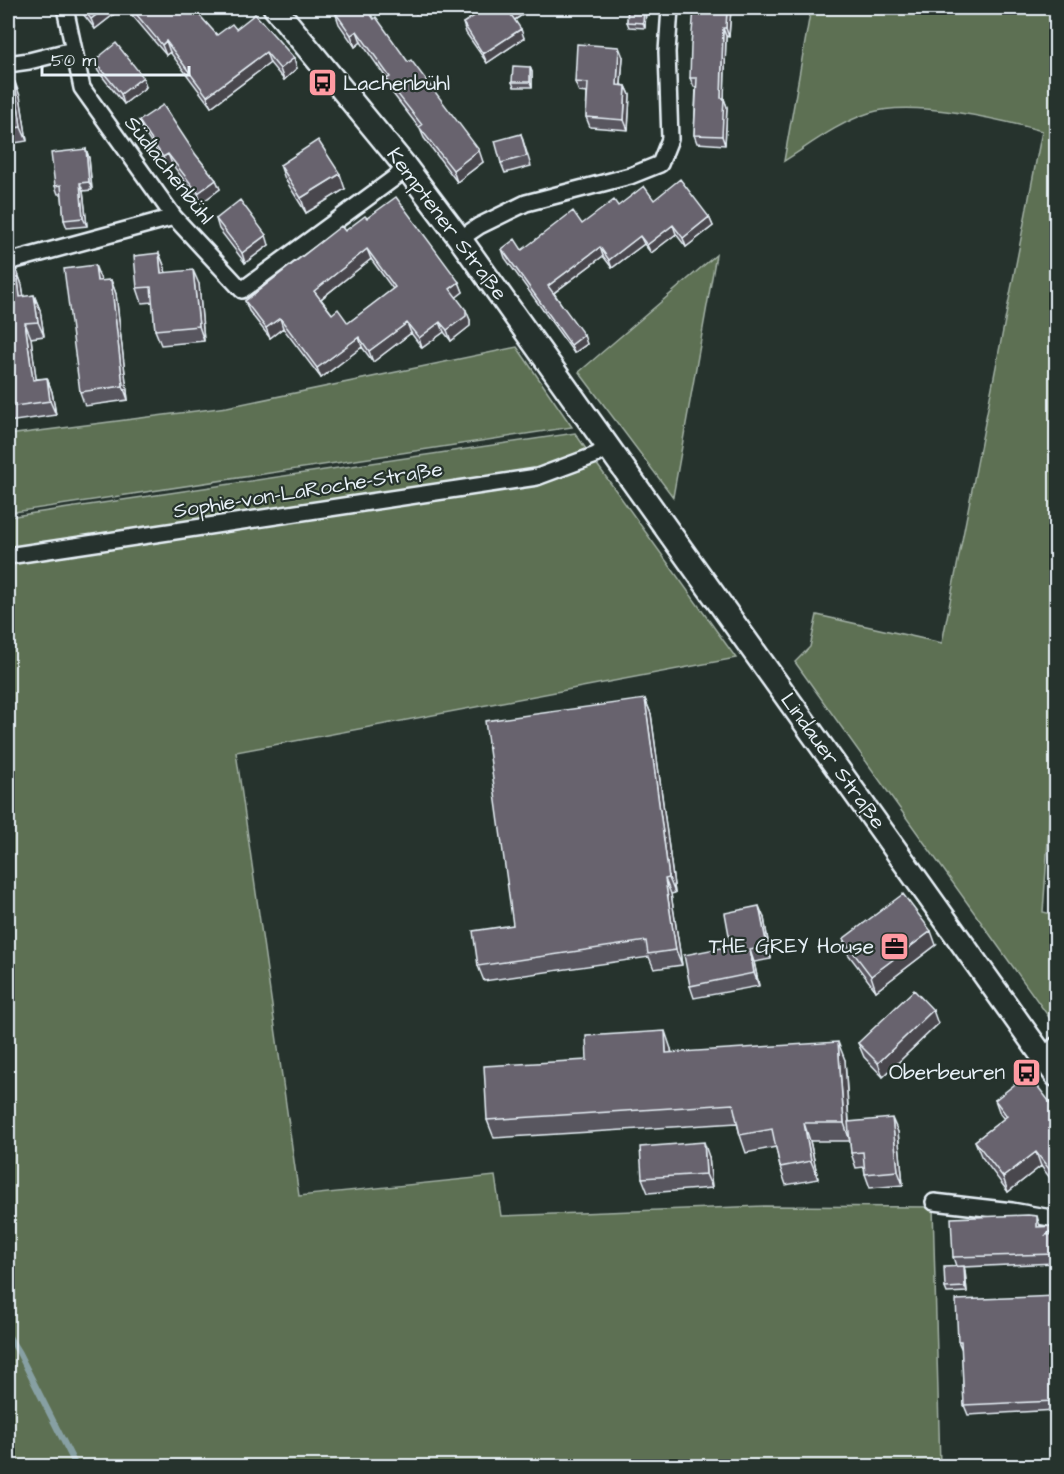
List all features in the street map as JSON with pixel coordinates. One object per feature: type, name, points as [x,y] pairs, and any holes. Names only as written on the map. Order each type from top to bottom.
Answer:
[{"type":"main road","name":"Kemptener Straße","points":[[275,8],[405,166],[609,447]]},
{"type":"main road","name":"Lindauer Straße","points":[[609,447],[1052,1059]]},
{"type":"street","name":"Südlachenbühl","points":[[65,8],[82,88],[174,217],[242,290],[397,176],[405,166]]},
{"type":"street","points":[[460,239],[479,226],[526,203],[630,176],[660,164],[670,139],[667,52],[670,8]]},
{"type":"street","points":[[8,64],[73,50]]},
{"type":"street","points":[[8,262],[174,217]]},
{"type":"street","name":"Sophie-von-LaRoche-Straße","points":[[8,556],[537,477],[596,456],[609,447]]},
{"type":"street","points":[[934,1202],[1012,1211],[1056,1219]]},
{"type":"green space","points":[[811,8],[1056,8],[1056,813],[1050,813],[1043,912],[1056,915],[1056,1027],[795,662],[810,647],[817,615],[942,643],[1042,131],[955,112],[931,109],[887,109],[846,122],[784,161]]},
{"type":"green space","points":[[716,255],[673,497],[579,372]]},
{"type":"green space","points":[[517,347],[572,427],[8,513],[8,435],[227,407]]},
{"type":"green space","points":[[575,433],[588,452],[536,471],[8,551],[8,517]]},
{"type":"green space","points":[[596,463],[736,658],[236,752],[299,1196],[495,1176],[501,1216],[764,1206],[933,1207],[940,1466],[8,1466],[8,565],[539,482]]},
{"type":"building","points":[[82,8],[105,8],[91,19]]},
{"type":"building","points":[[131,8],[193,8],[217,35],[232,24],[236,29],[255,14],[294,58],[280,69],[266,52],[207,96],[166,41],[162,45]]},
{"type":"building","points":[[342,8],[366,8],[374,19],[376,17],[408,62],[411,60],[479,150],[453,170],[419,127],[422,125],[386,79],[390,77],[357,31],[351,35],[335,12]]},
{"type":"building","points":[[487,8],[515,8],[509,12],[521,29],[483,54],[463,23]]},
{"type":"building","points":[[628,8],[644,8],[643,23],[627,22]]},
{"type":"building","points":[[694,8],[727,8],[726,28],[723,28],[722,136],[694,135],[697,78],[690,78]]},
{"type":"building","points":[[116,43],[143,77],[121,94],[94,61]]},
{"type":"building","points":[[577,44],[619,47],[617,85],[626,86],[624,120],[586,117],[588,83],[575,82]]},
{"type":"building","points":[[513,66],[530,67],[530,82],[512,82]]},
{"type":"building","points":[[15,82],[21,127],[8,129],[8,83]]},
{"type":"building","points":[[163,105],[196,155],[216,180],[198,193],[168,154],[163,157],[139,121]]},
{"type":"building","points":[[521,134],[527,156],[501,163],[495,141]]},
{"type":"building","points":[[318,140],[340,174],[301,198],[280,165]]},
{"type":"building","points":[[86,149],[89,182],[80,183],[83,218],[64,220],[61,185],[55,186],[51,153]]},
{"type":"building","points":[[680,179],[709,217],[683,238],[673,225],[647,245],[640,236],[609,260],[600,247],[548,286],[584,335],[571,345],[502,249],[515,239],[522,250],[573,211],[582,224],[614,200],[618,206],[644,186],[654,200]]},
{"type":"building","points":[[396,197],[459,282],[450,289],[466,310],[466,316],[447,330],[440,322],[419,338],[407,323],[369,351],[359,337],[317,368],[280,318],[266,328],[245,301],[341,226],[345,231],[365,216],[367,218]],"holes":[[[367,249],[395,287],[348,323],[338,309],[332,314],[314,291]]]},
{"type":"building","points":[[240,200],[266,235],[242,253],[216,219]]},
{"type":"building","points":[[159,253],[161,273],[193,270],[199,326],[155,330],[151,287],[137,288],[134,256]]},
{"type":"building","points":[[95,265],[97,281],[111,280],[123,386],[80,392],[64,269]]},
{"type":"building","points":[[17,271],[20,297],[34,295],[38,322],[25,323],[33,380],[47,378],[50,401],[8,407],[8,272]]},
{"type":"building","points":[[645,699],[669,878],[665,879],[676,950],[648,954],[646,941],[478,966],[473,931],[513,925],[485,721]]},
{"type":"building","points":[[903,894],[931,931],[871,976],[843,939]]},
{"type":"building","points":[[759,906],[767,946],[750,950],[754,973],[690,986],[684,955],[731,946],[725,913]]},
{"type":"building","points":[[914,990],[933,1010],[878,1063],[858,1043]]},
{"type":"building","points":[[665,1031],[666,1053],[838,1042],[844,1123],[804,1123],[811,1161],[780,1167],[772,1129],[740,1135],[733,1104],[487,1120],[484,1066],[587,1060],[586,1036]]},
{"type":"building","points":[[1028,1074],[1056,1110],[1056,1178],[1036,1152],[1003,1177],[975,1141],[1007,1116],[995,1100]]},
{"type":"building","points":[[892,1118],[898,1171],[865,1174],[863,1152],[851,1153],[848,1122]]},
{"type":"building","points":[[704,1142],[706,1174],[642,1178],[640,1147]]},
{"type":"building","points":[[1037,1216],[1037,1227],[1056,1226],[1046,1235],[1056,1234],[1056,1254],[953,1257],[951,1218]]},
{"type":"building","points":[[964,1266],[965,1287],[945,1288],[944,1267]]},
{"type":"building","points":[[1056,1296],[1056,1401],[964,1405],[961,1341],[958,1341],[956,1300]]},
{"type":"waterway","points":[[8,1335],[76,1466]]},
{"type":"place","name":"Lachenbühl","points":[[322,83]]},
{"type":"place","name":"THE GREY House","points":[[895,946]]},
{"type":"place","name":"Oberbeuren","points":[[1026,1072]]}]
